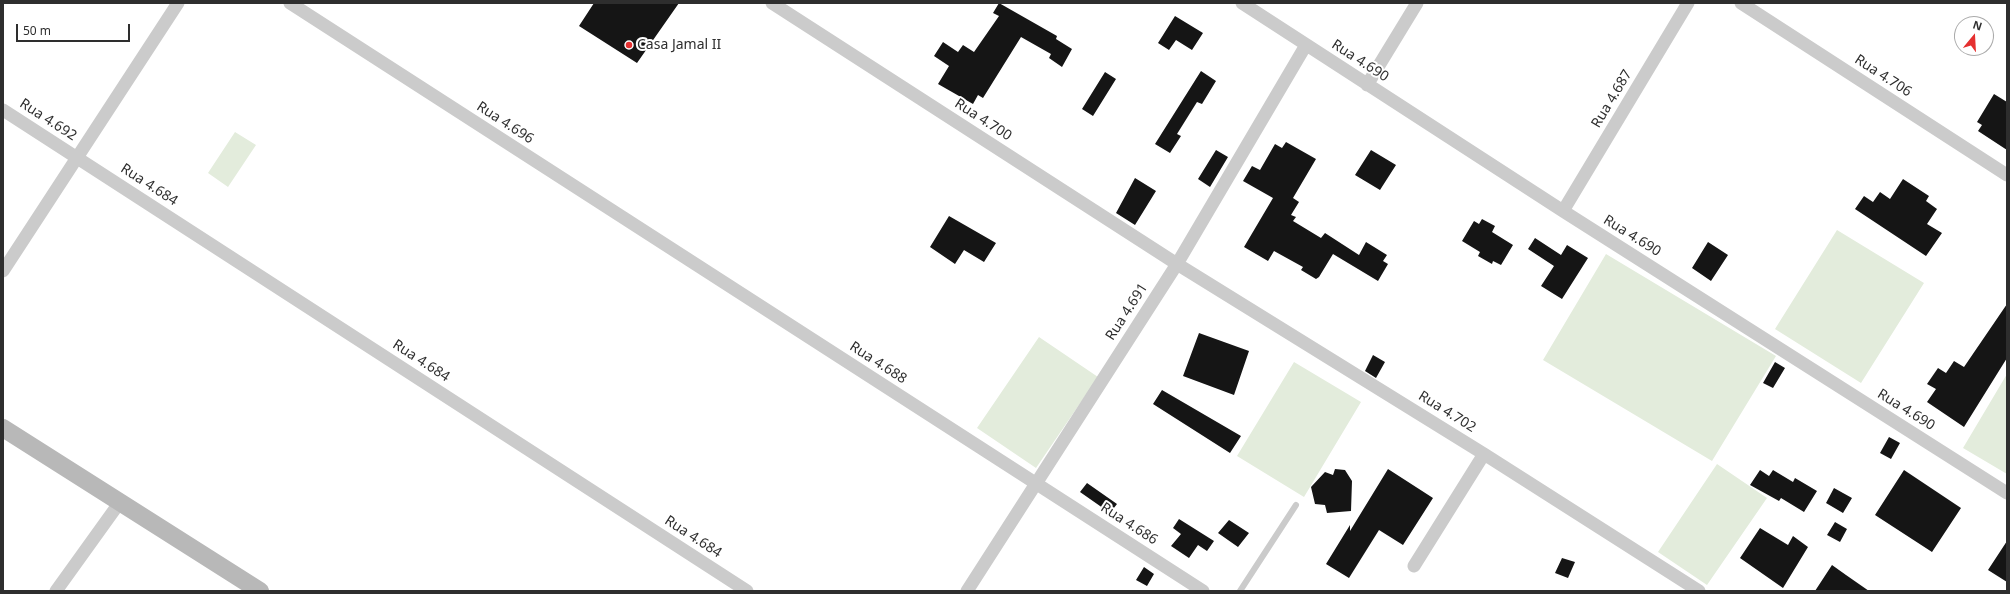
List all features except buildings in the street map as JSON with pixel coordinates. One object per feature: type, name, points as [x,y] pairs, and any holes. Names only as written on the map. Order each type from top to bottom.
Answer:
[{"type":"main road","points":[[3,428],[260,591]]},
{"type":"street","points":[[3,271],[178,3]]},
{"type":"street","name":"Rua 4.696","points":[[290,3],[702,269]]},
{"type":"street","name":"Rua 4.700","points":[[772,3],[1177,264]]},
{"type":"street","name":"Rua 4.690","points":[[1242,3],[1563,211],[2007,493]]},
{"type":"street","points":[[1367,85],[1416,3]]},
{"type":"street","name":"Rua 4.687","points":[[1563,211],[1688,3]]},
{"type":"street","name":"Rua 4.706","points":[[1741,3],[2007,175]]},
{"type":"street","name":"Rua 4.691","points":[[967,591],[1177,264],[1306,45]]},
{"type":"street","name":"Rua 4.692","points":[[3,110],[77,158]]},
{"type":"street","name":"Rua 4.684","points":[[77,158],[747,591]]},
{"type":"street","name":"Rua 4.702","points":[[1177,264],[1484,454],[1699,591]]},
{"type":"street","name":"Rua 4.688","points":[[702,269],[1037,484]]},
{"type":"street","points":[[1414,566],[1484,454]]},
{"type":"street","name":"Rua 4.686","points":[[1037,484],[1204,591]]},
{"type":"street","points":[[56,591],[120,502]]},
{"type":"lane","points":[[1240,591],[1296,505]]},
{"type":"green space","points":[[235,132],[256,145],[228,187],[208,173]]},
{"type":"green space","points":[[1837,230],[1924,283],[1861,383],[1775,329]]},
{"type":"green space","points":[[1606,254],[1776,356],[1712,461],[1543,360]]},
{"type":"green space","points":[[1039,337],[1098,377],[1036,468],[977,428]]},
{"type":"green space","points":[[1294,362],[1361,402],[1304,497],[1237,456]]},
{"type":"green space","points":[[2007,374],[2007,474],[1963,448]]},
{"type":"green space","points":[[1717,464],[1767,498],[1707,585],[1658,552]]},
{"type":"place","name":"Casa Jamal II","points":[[629,45]]}]
